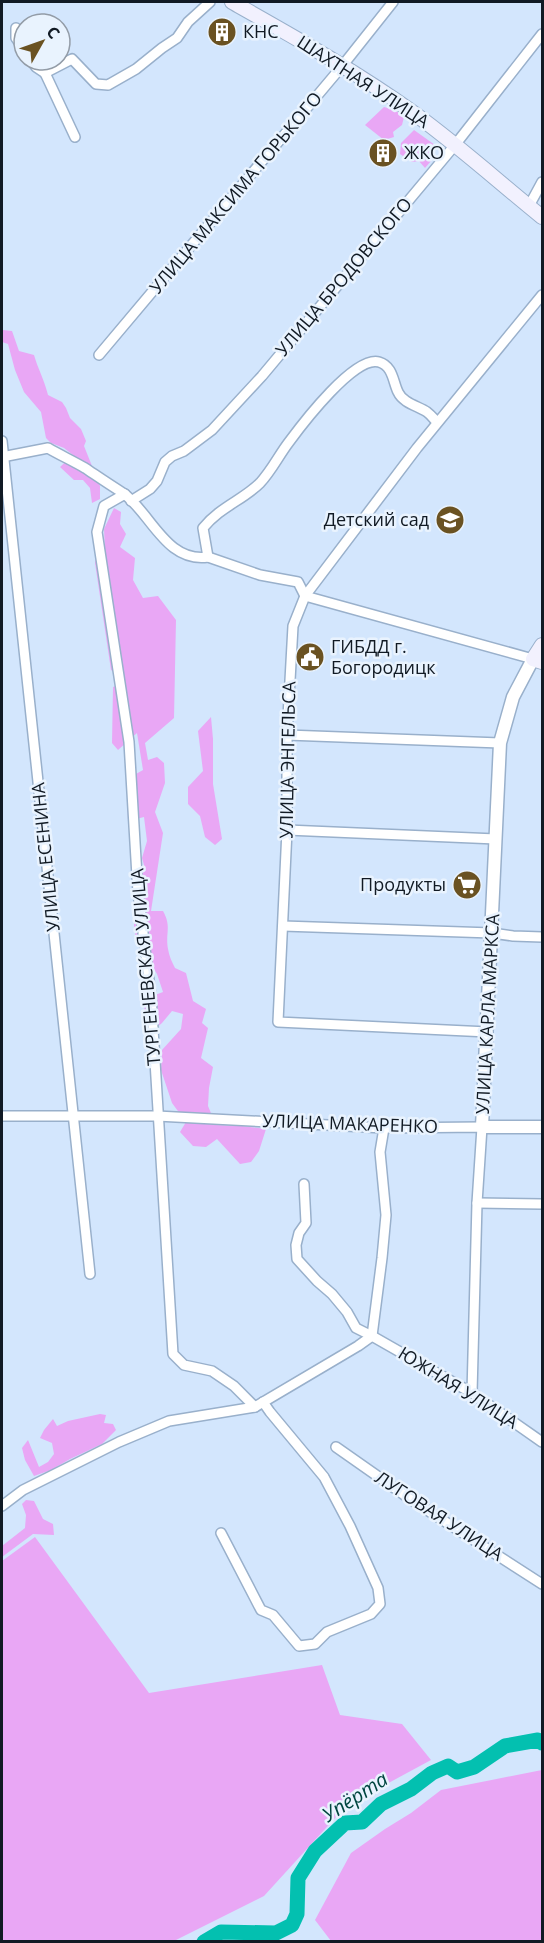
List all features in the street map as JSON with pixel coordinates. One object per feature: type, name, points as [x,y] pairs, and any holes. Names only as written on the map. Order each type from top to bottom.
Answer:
[{"type":"main road","name":"ШАХТНАЯ УЛИЦА","points":[[232,2],[343,65],[402,104],[543,218]]},
{"type":"main road","name":"УЛИЦА КАРЛА МАРКСА","points":[[538,661],[543,645]]},
{"type":"street","points":[[75,137],[45,73],[72,59],[96,84],[108,85],[136,69],[177,38],[188,22],[210,2]]},
{"type":"street","name":"УЛИЦА МАКСИМА ГОРЬКОГО","points":[[99,355],[343,65],[393,2]]},
{"type":"street","name":"УЛИЦА БРОДОВСКОГО","points":[[128,498],[150,489],[157,481],[165,462],[212,430],[262,376],[455,145],[543,34]]},
{"type":"street","points":[[529,206],[543,182]]},
{"type":"street","name":"УЛИЦА ЭНГЕЛЬСА","points":[[488,1032],[278,1022],[287,830],[287,735],[293,626],[305,596],[437,422],[543,295]]},
{"type":"street","points":[[208,557],[203,528],[224,508],[258,485],[288,443],[333,390],[370,361],[385,365],[390,371],[398,394],[427,412],[437,422]]},
{"type":"street","name":"УЛИЦА ЕСЕНИНА","points":[[2,441],[90,1274]]},
{"type":"street","points":[[2,457],[48,448],[84,467],[128,498],[164,540],[187,555],[208,557],[260,575],[298,582],[305,596],[538,661]]},
{"type":"street","name":"ТУРГЕНЕВСКАЯ УЛИЦА","points":[[128,498],[104,506],[97,532],[129,742],[138,893],[151,996],[173,1354],[184,1365],[212,1371],[259,1404]]},
{"type":"street","name":"УЛИЦА КАРЛА МАРКСА","points":[[472,1393],[477,1203],[488,1032],[500,743],[513,697],[538,661]]},
{"type":"street","points":[[287,735],[500,743]]},
{"type":"street","points":[[287,830],[496,839]]},
{"type":"street","points":[[283,926],[492,933],[543,937]]},
{"type":"street","name":"УЛИЦА МАКАРЕНКО","points":[[2,1116],[157,1116],[384,1128],[543,1127]]},
{"type":"street","points":[[2,1506],[23,1490],[119,1442],[169,1421],[259,1404],[358,1346],[372,1335],[386,1215],[380,1152],[384,1128]]},
{"type":"street","name":"ЮЖНАЯ УЛИЦА","points":[[304,1184],[306,1223],[299,1233],[296,1245],[297,1259],[332,1294],[347,1312],[356,1328],[472,1393],[543,1442]]},
{"type":"street","points":[[477,1203],[543,1204]]},
{"type":"street","points":[[221,1533],[261,1610],[273,1615],[299,1646],[315,1644],[327,1632],[371,1614],[380,1604],[378,1588],[350,1526],[324,1477],[270,1412],[259,1404]]},
{"type":"street","name":"ЛУГОВАЯ УЛИЦА","points":[[336,1447],[413,1501],[543,1584]]},
{"type":"shaded area","points":[[384,107],[395,110],[404,117],[402,125],[393,132],[394,137],[384,140],[365,125]]},
{"type":"shaded area","points":[[414,130],[435,145],[431,161],[425,168],[419,161],[412,162],[400,154],[401,143]]},
{"type":"shaded area","points":[[3,330],[12,331],[19,351],[34,355],[48,395],[62,402],[70,418],[81,429],[86,441],[84,446],[100,486],[100,499],[92,503],[90,488],[83,480],[74,480],[60,467],[73,455],[46,438],[41,412],[24,392],[8,344],[2,342]]},
{"type":"shaded area","points":[[114,508],[121,512],[120,524],[126,534],[120,547],[135,558],[133,580],[143,598],[158,596],[176,620],[174,718],[145,743],[148,760],[157,757],[164,763],[165,783],[155,812],[163,833],[151,911],[163,911],[168,926],[168,952],[175,968],[186,973],[193,1001],[206,1009],[202,1023],[208,1028],[201,1058],[213,1067],[208,1106],[216,1125],[266,1129],[259,1151],[251,1162],[240,1164],[217,1139],[206,1147],[193,1146],[180,1132],[186,1122],[172,1103],[161,1070],[162,1050],[181,1029],[183,1014],[172,1011],[148,1035],[145,1022],[144,999],[163,992],[157,974],[136,940],[134,925],[135,891],[144,865],[142,858],[147,841],[144,817],[128,821],[127,779],[143,770],[137,733],[118,750],[112,743],[113,687],[126,682],[111,670],[95,563],[97,551],[105,550],[104,529]]},
{"type":"shaded area","points":[[211,717],[213,784],[222,839],[215,845],[205,837],[200,816],[188,804],[188,787],[203,771],[198,731]]},
{"type":"shaded area","points":[[100,1414],[106,1415],[104,1423],[113,1424],[116,1430],[102,1444],[51,1470],[34,1476],[25,1460],[22,1448],[28,1440],[39,1467],[48,1462],[54,1454],[52,1443],[40,1438],[53,1419],[57,1426],[68,1421]]},
{"type":"shaded area","points":[[26,1500],[34,1501],[43,1519],[53,1524],[54,1535],[33,1534],[2,1557],[2,1546],[25,1528],[26,1515],[22,1504]]},
{"type":"shaded area","points":[[35,1537],[149,1693],[322,1665],[340,1715],[402,1724],[431,1760],[346,1806],[264,1896],[174,1941],[2,1941],[2,1561]]},
{"type":"shaded area","points":[[542,1770],[542,1941],[331,1941],[315,1920],[351,1853],[441,1790]]},
{"type":"waterway","name":"Упёрта","points":[[204,1942],[221,1932],[276,1933],[292,1925],[297,1914],[298,1878],[315,1851],[345,1823],[362,1822],[381,1804],[411,1789],[432,1773],[448,1766],[457,1772],[474,1767],[505,1746],[538,1740],[542,1743]]},
{"type":"place","name":"КНС","points":[[222,32]]},
{"type":"place","name":"ЖКО","points":[[383,153]]},
{"type":"place","name":"Детский сад","points":[[450,520]]},
{"type":"place","name":"ГИБДД г. Богородицк","points":[[310,657]]},
{"type":"place","name":"Продукты","points":[[467,885]]}]
